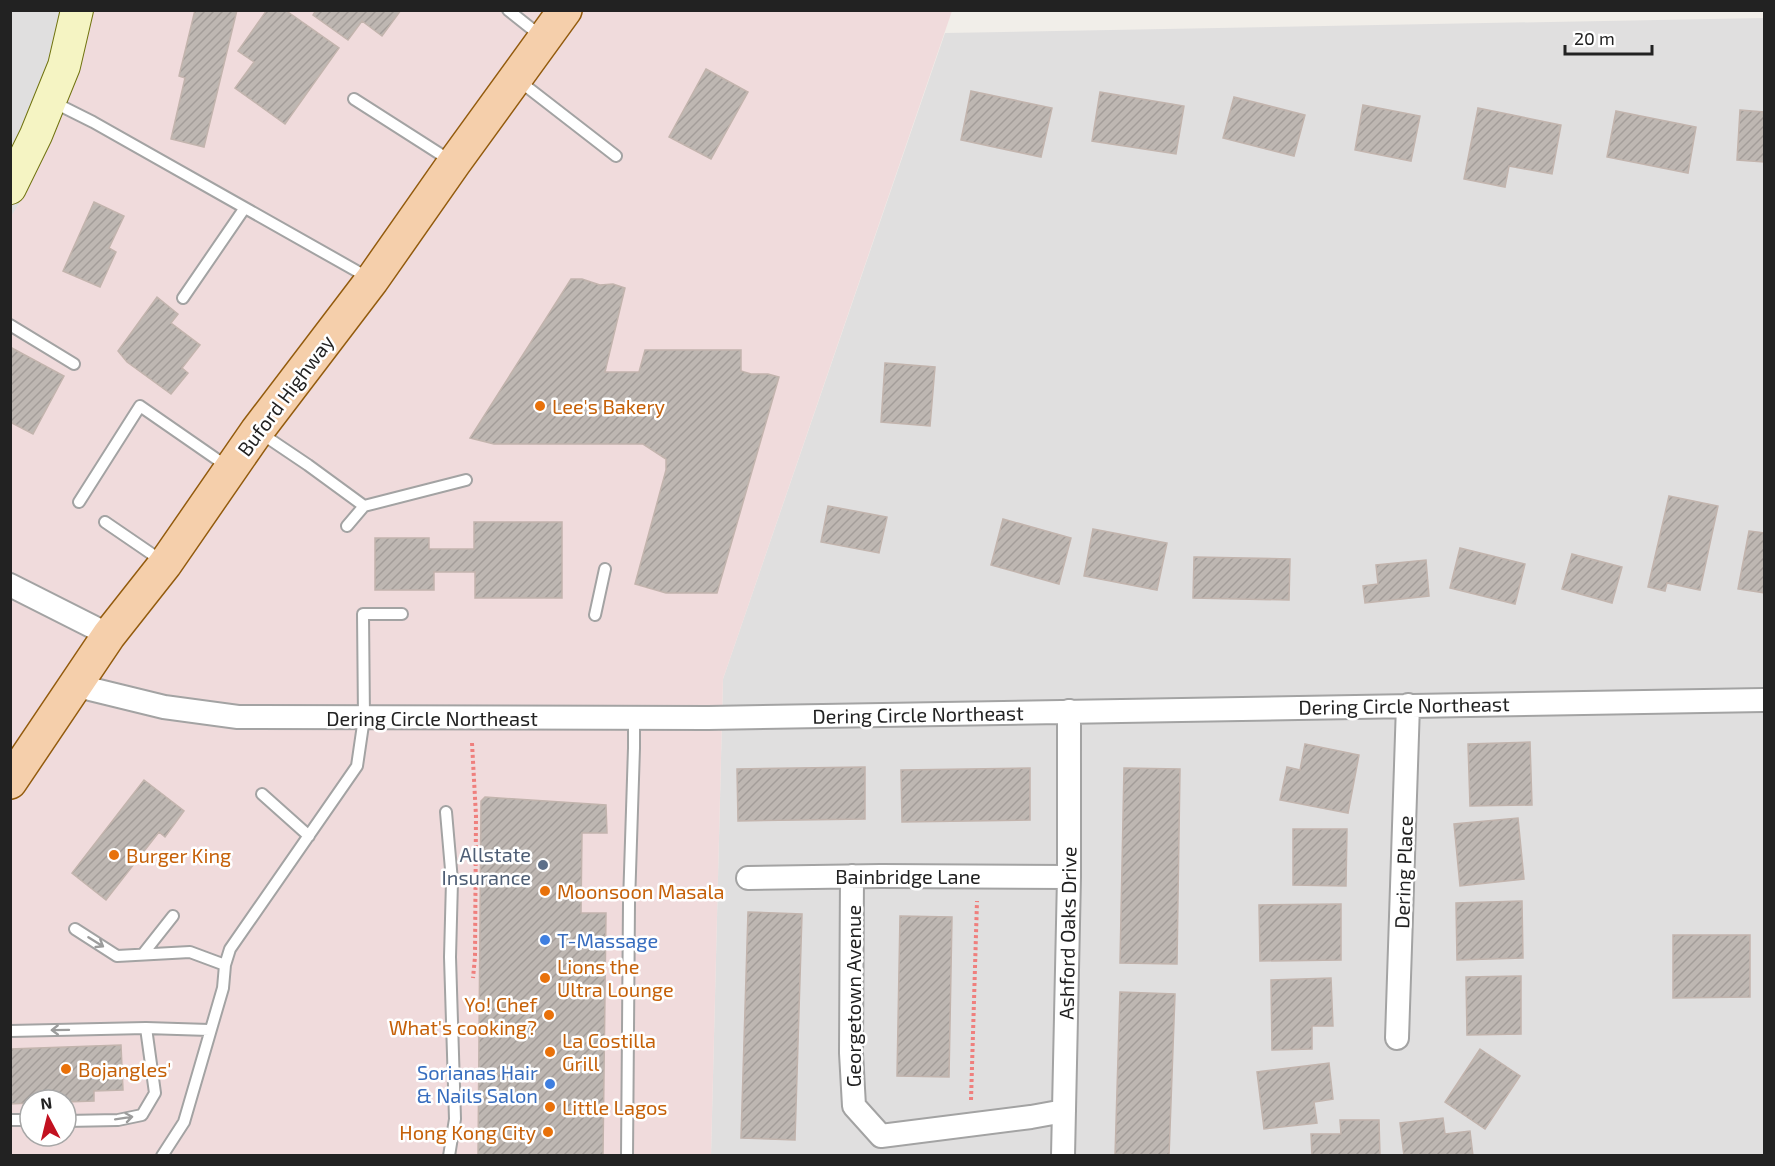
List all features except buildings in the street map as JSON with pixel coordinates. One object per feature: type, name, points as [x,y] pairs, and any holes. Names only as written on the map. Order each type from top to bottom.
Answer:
[{"type":"main road","points":[[10,188],[36,135],[64,66],[77,10]]},
{"type":"main road","name":"Buford Highway","points":[[10,782],[109,635],[165,564],[230,468],[372,280],[565,10]]},
{"type":"street","points":[[10,585],[109,635]]},
{"type":"street","name":"Dering Circle Northeast","points":[[74,685],[164,707],[238,717],[719,718],[1764,700]]},
{"type":"street","name":"Dering Place","points":[[1397,1038],[1408,705]]},
{"type":"street","name":"Ashford Oaks Drive","points":[[1063,1155],[1069,711]]},
{"type":"street","name":"Georgetown Avenue","points":[[852,876],[851,1053],[854,1106],[881,1136],[1064,1111]]},
{"type":"street","name":"Bainbridge Lane","points":[[748,878],[1068,877]]},
{"type":"lane","points":[[508,10],[544,39]]},
{"type":"lane","points":[[516,78],[616,156]]},
{"type":"lane","points":[[354,99],[454,163]]},
{"type":"lane","points":[[50,100],[372,280]]},
{"type":"lane","points":[[183,298],[244,209]]},
{"type":"lane","points":[[10,325],[74,364]]},
{"type":"lane","points":[[79,502],[140,406],[230,468]]},
{"type":"lane","points":[[257,431],[364,506]]},
{"type":"lane","points":[[347,526],[364,506],[466,480]]},
{"type":"lane","points":[[105,522],[165,564]]},
{"type":"lane","points":[[595,615],[605,569]]},
{"type":"lane","points":[[162,1155],[184,1122],[223,988],[225,965],[230,949],[357,766],[364,718],[363,614],[402,614]]},
{"type":"lane","points":[[627,1155],[629,903],[634,718]]},
{"type":"lane","points":[[262,794],[309,836]]},
{"type":"lane","points":[[446,812],[452,881],[450,957],[455,1119],[449,1155]]},
{"type":"lane","points":[[143,954],[173,916]]},
{"type":"lane","points":[[75,929],[117,956],[190,952],[225,965]]},
{"type":"lane","points":[[10,1031],[146,1028],[209,1030]]},
{"type":"lane","points":[[78,1121],[118,1120],[142,1115],[155,1093],[146,1028]]},
{"type":"path","points":[[472,743],[476,816],[475,957],[472,986]]},
{"type":"path","points":[[971,1101],[976,901]]},
{"type":"shaded area","points":[[11,11],[76,11],[19,204],[11,218]]},
{"type":"shaded area","points":[[76,11],[952,11],[723,679],[711,1155],[11,1155],[10,218],[19,204]]},
{"type":"shaded area","points":[[1764,18],[1764,1155],[711,1156],[723,679],[945,33]]},
{"type":"place","name":"Lee's Bakery","points":[[540,406]]},
{"type":"place","name":"Burger King","points":[[114,855]]},
{"type":"place","name":"Allstate Insurance","points":[[543,865]]},
{"type":"place","name":"Moonsoon Masala","points":[[545,891]]},
{"type":"place","name":"T-Massage","points":[[545,940]]},
{"type":"place","name":"Lions the Ultra Lounge","points":[[545,978]]},
{"type":"place","name":"Yo! Chef What's cooking?","points":[[549,1015]]},
{"type":"place","name":"La Costilla Grill","points":[[550,1052]]},
{"type":"place","name":"Bojangles'","points":[[66,1069]]},
{"type":"place","name":"Sorianas Hair & Nails Salon","points":[[550,1084]]},
{"type":"place","name":"Little Lagos","points":[[550,1107]]},
{"type":"place","name":"Hong Kong City","points":[[548,1132]]}]
